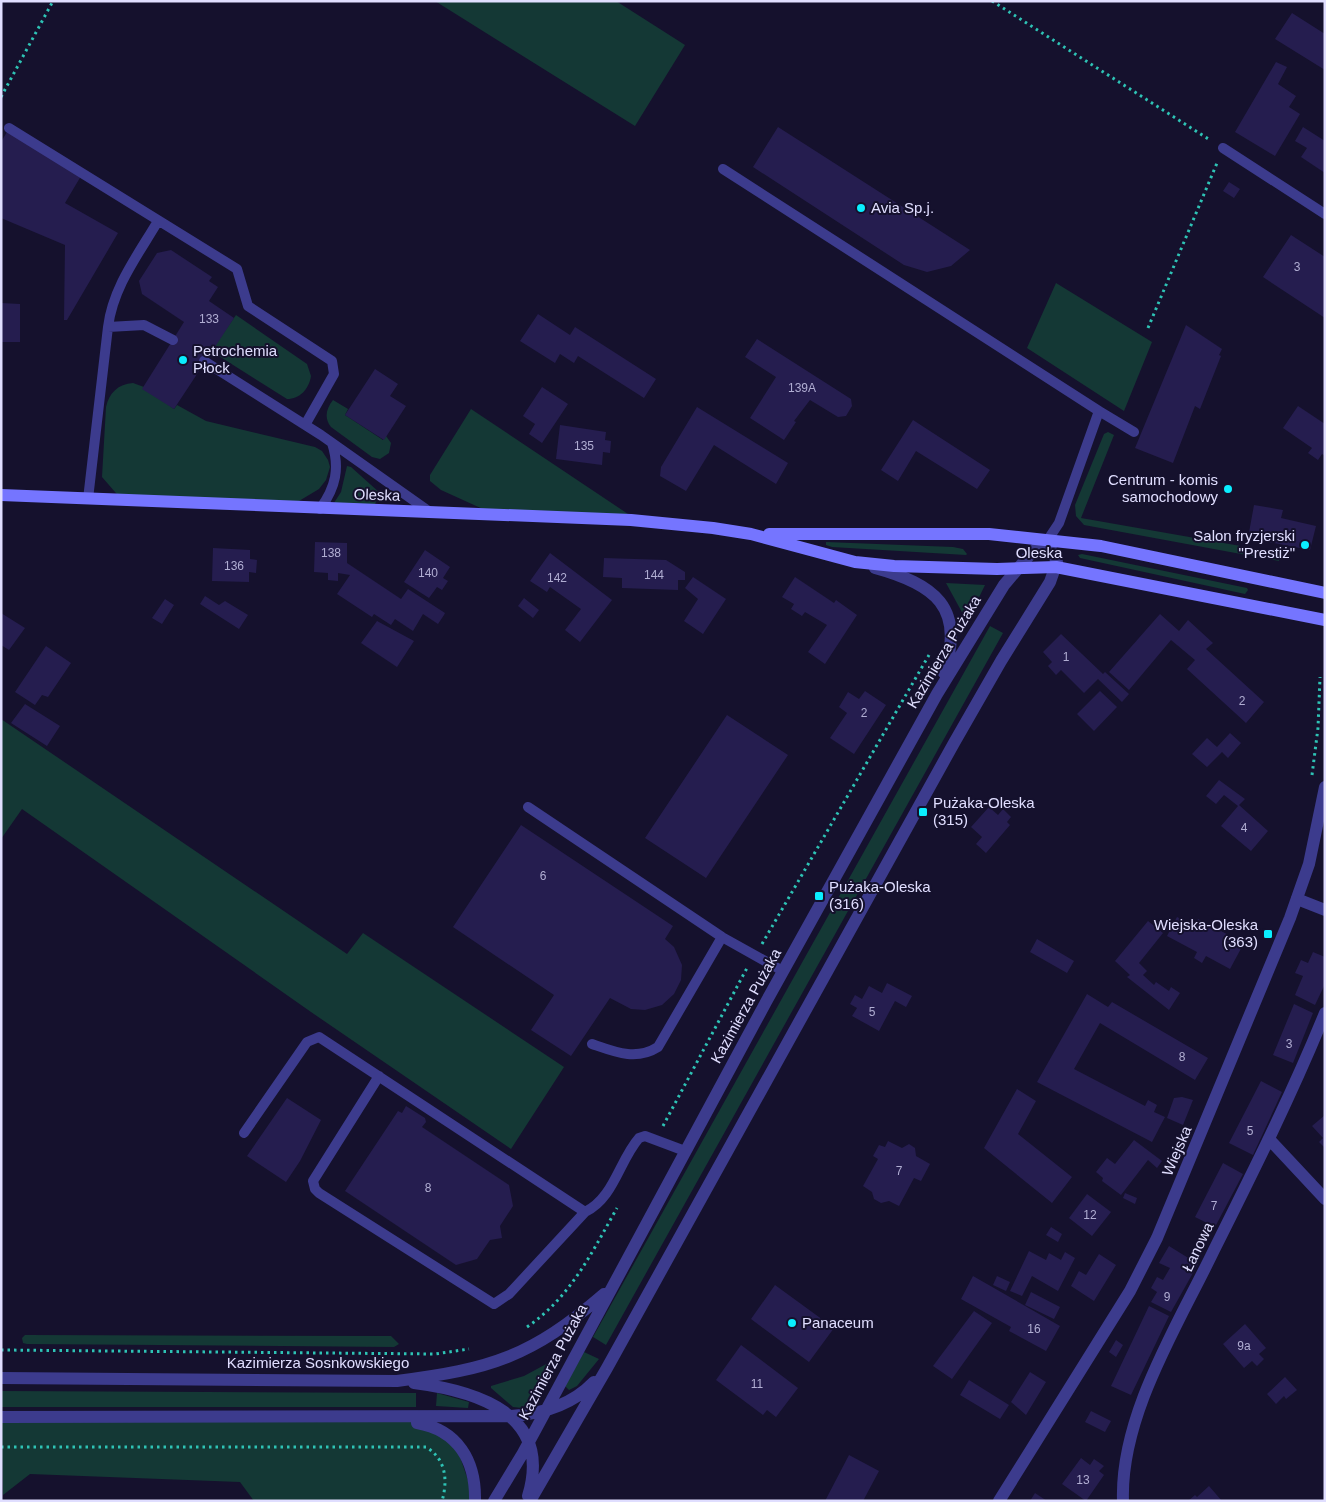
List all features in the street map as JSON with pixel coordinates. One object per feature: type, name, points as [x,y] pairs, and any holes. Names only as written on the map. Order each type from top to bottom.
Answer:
[{"type":"main road","name":"Oleska","points":[[1,495],[631,520],[713,528],[751,534],[855,562],[894,566],[1016,569],[1056,567],[1325,620]]},
{"type":"main road","name":"Oleska","points":[[751,534],[988,534],[1118,548],[1325,593]]},
{"type":"street","points":[[530,1501],[607,1368],[928,789],[1001,661],[1050,582],[1057,562],[1053,550],[1047,541]]},
{"type":"street","name":"Kazimierza Pużaka","points":[[494,1501],[528,1445],[610,1289],[783,971],[937,694],[1004,584],[1033,551],[1047,541]]},
{"type":"street","points":[[855,562],[904,576],[935,595],[943,606],[950,620],[952,639],[949,659],[937,694]]},
{"type":"street","name":"Wiejska","points":[[999,1501],[1130,1291],[1157,1238],[1297,899],[1309,864],[1325,787]]},
{"type":"street","points":[[1297,899],[1325,910]]},
{"type":"street","name":"Łanowa","points":[[1123,1501],[1123,1474],[1140,1403],[1269,1139],[1325,1013]]},
{"type":"street","points":[[1269,1139],[1325,1199]]},
{"type":"street","name":"Kazimierza Sosnkowskiego","points":[[1,1378],[397,1381],[452,1374],[478,1368],[514,1355],[562,1329],[610,1289]]},
{"type":"street","points":[[1,1417],[390,1418],[511,1416],[546,1411],[576,1397],[589,1388],[607,1368]]},
{"type":"street","points":[[397,1381],[472,1394],[501,1408],[511,1416],[519,1426],[532,1458],[532,1476],[526,1501]]},
{"type":"street","points":[[390,1418],[434,1427],[454,1439],[472,1468],[475,1501]]},
{"type":"lane","points":[[9,128],[237,269],[248,306],[332,361],[334,374],[305,425]]},
{"type":"lane","points":[[1223,148],[1325,214]]},
{"type":"lane","points":[[723,169],[1099,412],[1134,432]]},
{"type":"lane","points":[[88,498],[111,305],[118,289],[158,221]]},
{"type":"lane","points":[[108,327],[144,325],[173,340]]},
{"type":"lane","points":[[204,361],[332,443],[430,512]]},
{"type":"lane","points":[[1047,541],[1059,523],[1099,412]]},
{"type":"lane","points":[[320,509],[336,480],[337,460],[332,443]]},
{"type":"lane","points":[[528,807],[722,937],[783,971]]},
{"type":"lane","points":[[592,1044],[630,1055],[641,1055],[658,1047],[722,937]]},
{"type":"lane","points":[[244,1133],[302,1049],[313,1038],[324,1039],[585,1212]]},
{"type":"lane","points":[[379,1076],[313,1181],[315,1189],[494,1304],[509,1294],[585,1212],[605,1196],[639,1138],[645,1136],[685,1151]]},
{"type":"path","points":[[1,97],[53,1]]},
{"type":"path","points":[[992,1],[1223,148],[1148,328]]},
{"type":"path","points":[[655,1139],[755,956],[905,700],[930,652]]},
{"type":"path","points":[[1311,783],[1318,728],[1320,677]]},
{"type":"path","points":[[522,1330],[545,1314],[571,1287],[617,1206]]},
{"type":"path","points":[[1,1350],[436,1354],[475,1348]]},
{"type":"path","points":[[1,1447],[426,1447],[438,1457],[444,1472],[442,1501]]},
{"type":"green space","points":[[435,1],[616,1],[685,45],[635,126]]},
{"type":"green space","points":[[1056,283],[1152,342],[1124,411],[1027,348]]},
{"type":"green space","points":[[236,315],[307,364],[311,376],[306,389],[300,395],[287,399],[211,351]]},
{"type":"green space","points":[[133,383],[144,387],[174,409],[177,405],[206,421],[315,447],[322,451],[328,460],[330,467],[326,480],[319,489],[289,507],[122,500],[102,477],[106,407],[109,397],[115,390],[123,385]]},
{"type":"green space","points":[[333,400],[348,409],[345,415],[383,440],[386,436],[391,443],[389,453],[380,459],[372,457],[331,427],[327,420],[327,413]]},
{"type":"green space","points":[[471,409],[637,520],[496,515],[441,490],[430,481],[430,475]]},
{"type":"green space","points":[[1108,432],[1114,435],[1081,518],[1280,553],[1279,561],[1084,525],[1076,516],[1075,505],[1104,434]]},
{"type":"green space","points":[[347,466],[351,467],[380,493],[372,511],[330,509],[341,492]]},
{"type":"green space","points":[[826,542],[953,547],[963,549],[967,554],[832,547],[826,545]]},
{"type":"green space","points":[[1082,554],[1247,588],[1248,590],[1245,594],[1080,558],[1078,555]]},
{"type":"green space","points":[[946,583],[985,585],[970,616],[964,616]]},
{"type":"green space","points":[[990,626],[1003,633],[606,1345],[593,1337]]},
{"type":"green space","points":[[1,719],[347,954],[363,933],[564,1067],[511,1149],[311,1012],[22,809],[1,839]]},
{"type":"green space","points":[[25,1335],[391,1336],[399,1344],[394,1347],[27,1344],[23,1343],[22,1338]]},
{"type":"green space","points":[[584,1352],[599,1359],[577,1386],[569,1390],[565,1386]]},
{"type":"green space","points":[[550,1362],[551,1364],[530,1401],[522,1408],[513,1407],[491,1388],[491,1386],[524,1376]]},
{"type":"green space","points":[[1,1391],[416,1393],[416,1407],[1,1407]]},
{"type":"green space","points":[[437,1393],[469,1402],[468,1408],[436,1406]]},
{"type":"green space","points":[[1,1417],[390,1418],[428,1425],[454,1439],[475,1501],[254,1501],[240,1482],[30,1474],[3,1495]]},
{"type":"building","points":[[1292,13],[1325,34],[1325,70],[1275,39]]},
{"type":"building","points":[[1276,62],[1287,67],[1278,84],[1296,96],[1289,107],[1300,114],[1275,156],[1235,132]]},
{"type":"building","name":"Avia Sp.j.","points":[[778,127],[970,250],[951,266],[927,272],[904,265],[753,167]]},
{"type":"building","points":[[1303,127],[1325,141],[1325,173],[1301,157],[1307,148],[1295,141]]},
{"type":"building","points":[[7,132],[81,176],[65,203],[118,233],[67,320],[64,320],[65,245],[1,218],[1,142]]},
{"type":"building","points":[[1229,182],[1240,189],[1234,198],[1223,191]]},
{"type":"building","points":[[1291,235],[1325,257],[1325,318],[1263,277]]},
{"type":"building","points":[[171,250],[212,277],[209,281],[218,287],[209,301],[234,318],[174,409],[142,389],[184,322],[142,294],[139,281],[157,253]]},
{"type":"building","points":[[1,303],[20,304],[20,342],[1,342]]},
{"type":"building","points":[[538,314],[570,335],[575,327],[656,379],[644,398],[578,356],[574,363],[560,354],[555,363],[520,341]]},
{"type":"building","points":[[1186,325],[1222,349],[1200,409],[1195,406],[1173,463],[1135,448]]},
{"type":"building","points":[[757,339],[851,399],[852,406],[846,416],[838,417],[810,400],[794,421],[796,422],[784,440],[750,418],[776,377],[745,357]]},
{"type":"building","points":[[375,369],[398,384],[390,396],[406,406],[384,440],[345,415]]},
{"type":"building","points":[[542,387],[568,404],[542,443],[529,434],[535,424],[523,416]]},
{"type":"building","points":[[1298,406],[1325,424],[1325,456],[1322,454],[1318,460],[1308,453],[1312,448],[1283,428]]},
{"type":"building","points":[[697,407],[788,463],[776,484],[714,445],[686,491],[660,476],[661,467]]},
{"type":"building","points":[[913,420],[990,470],[977,489],[916,451],[898,481],[881,470]]},
{"type":"building","points":[[560,425],[606,432],[605,440],[611,441],[610,453],[603,452],[602,465],[556,459]]},
{"type":"building","points":[[1254,505],[1283,510],[1281,518],[1316,526],[1310,550],[1248,538]]},
{"type":"building","points":[[315,542],[347,543],[347,563],[401,599],[408,589],[445,613],[444,615],[438,624],[423,614],[413,631],[395,619],[391,625],[374,614],[372,617],[337,594],[350,575],[338,573],[338,581],[328,580],[328,573],[314,572]]},
{"type":"building","points":[[213,548],[250,550],[250,559],[257,560],[256,573],[249,572],[249,582],[212,581]]},
{"type":"building","points":[[425,550],[450,567],[443,578],[448,581],[442,590],[437,587],[429,598],[404,582]]},
{"type":"building","points":[[550,553],[612,600],[580,642],[565,630],[581,609],[550,587],[547,592],[530,581]]},
{"type":"building","points":[[604,558],[666,560],[685,572],[685,580],[678,580],[678,590],[622,588],[622,578],[603,577]]},
{"type":"building","points":[[693,577],[726,599],[703,634],[684,621],[698,599],[685,588]]},
{"type":"building","points":[[795,577],[834,603],[836,600],[857,615],[825,664],[808,652],[827,625],[805,612],[802,616],[791,609],[794,604],[782,597]]},
{"type":"building","points":[[205,596],[219,605],[225,601],[248,615],[239,629],[200,604]]},
{"type":"building","points":[[524,598],[539,610],[533,618],[518,606]]},
{"type":"building","points":[[165,599],[174,605],[162,624],[152,618]]},
{"type":"building","points":[[1,613],[25,628],[9,650],[1,645]]},
{"type":"building","points":[[1160,614],[1179,631],[1188,620],[1213,643],[1206,649],[1264,702],[1246,723],[1187,669],[1195,660],[1171,640],[1129,690],[1109,672]]},
{"type":"building","points":[[377,621],[414,641],[397,667],[361,643]]},
{"type":"building","points":[[1061,634],[1103,674],[1105,672],[1129,694],[1122,702],[1098,679],[1084,693],[1061,670],[1056,675],[1048,666],[1052,662],[1043,652]]},
{"type":"building","points":[[46,646],[71,663],[48,697],[42,695],[35,705],[15,692]]},
{"type":"building","points":[[865,691],[886,705],[854,754],[830,738],[847,713],[839,707],[848,692],[859,699]]},
{"type":"building","points":[[1100,691],[1117,707],[1094,731],[1077,714]]},
{"type":"building","points":[[25,704],[60,726],[47,746],[11,723]]},
{"type":"building","points":[[727,715],[788,755],[706,878],[645,838]]},
{"type":"building","points":[[1230,733],[1241,743],[1228,758],[1222,752],[1207,767],[1192,754],[1207,738],[1217,747]]},
{"type":"building","points":[[1219,780],[1245,799],[1239,805],[1268,831],[1251,851],[1221,826],[1238,806],[1224,795],[1216,804],[1206,796]]},
{"type":"building","points":[[989,807],[998,815],[1003,809],[1011,817],[1007,822],[1010,825],[986,853],[976,844],[982,837],[971,827]]},
{"type":"building","points":[[521,825],[673,926],[665,939],[674,947],[682,965],[681,980],[674,994],[662,1005],[645,1010],[631,1009],[610,998],[571,1056],[531,1030],[554,995],[453,927]]},
{"type":"building","points":[[1177,917],[1195,926],[1198,919],[1244,943],[1230,969],[1206,956],[1202,963],[1194,958],[1197,952],[1167,936]]},
{"type":"building","points":[[1148,921],[1163,933],[1139,963],[1147,971],[1143,975],[1154,985],[1156,982],[1169,991],[1171,987],[1180,993],[1169,1010],[1127,977],[1130,975],[1115,961]]},
{"type":"building","points":[[1037,939],[1074,961],[1067,973],[1030,952]]},
{"type":"building","points":[[1313,952],[1325,957],[1325,984],[1315,1005],[1295,995],[1303,976],[1295,973],[1301,960],[1308,963]]},
{"type":"building","points":[[887,983],[912,996],[906,1007],[895,1001],[879,1031],[852,1016],[857,1008],[850,1004],[855,995],[862,999],[869,986],[882,993]]},
{"type":"building","points":[[1087,994],[1108,1007],[1112,1002],[1208,1058],[1195,1080],[1100,1023],[1074,1069],[1145,1106],[1148,1100],[1157,1105],[1154,1112],[1165,1117],[1152,1142],[1037,1082]]},
{"type":"building","points":[[1294,1004],[1313,1013],[1293,1063],[1273,1055]]},
{"type":"building","points":[[1261,1081],[1282,1092],[1253,1155],[1229,1143]]},
{"type":"building","points":[[1017,1089],[1036,1101],[1018,1134],[1072,1177],[1052,1203],[984,1148]]},
{"type":"building","points":[[1182,1097],[1193,1100],[1183,1125],[1167,1118],[1174,1098]]},
{"type":"building","points":[[287,1098],[321,1120],[300,1161],[286,1182],[247,1156]]},
{"type":"building","points":[[406,1106],[425,1118],[426,1122],[422,1127],[509,1185],[513,1206],[500,1226],[502,1238],[490,1240],[477,1259],[456,1265],[345,1191],[398,1111],[402,1113]]},
{"type":"building","points":[[1325,1115],[1325,1148],[1319,1142],[1323,1138],[1312,1126]]},
{"type":"building","points":[[1134,1140],[1162,1161],[1157,1168],[1148,1160],[1121,1195],[1102,1181],[1103,1178],[1096,1172],[1107,1158],[1115,1164]]},
{"type":"building","points":[[888,1141],[902,1148],[909,1144],[915,1148],[916,1156],[930,1164],[921,1181],[914,1178],[899,1206],[889,1201],[881,1203],[874,1199],[872,1192],[863,1186],[878,1159],[873,1156],[879,1145],[885,1147]]},
{"type":"building","points":[[1223,1163],[1243,1174],[1215,1227],[1195,1217]]},
{"type":"building","points":[[1125,1193],[1137,1198],[1135,1204],[1123,1198]]},
{"type":"building","points":[[1087,1194],[1111,1212],[1092,1236],[1069,1218]]},
{"type":"building","points":[[1051,1227],[1062,1234],[1058,1242],[1046,1235]]},
{"type":"building","points":[[1169,1246],[1198,1264],[1171,1312],[1151,1302],[1157,1292],[1151,1288],[1157,1277],[1163,1280],[1170,1268],[1159,1263]]},
{"type":"building","points":[[1029,1251],[1046,1260],[1049,1253],[1061,1260],[1065,1252],[1075,1258],[1058,1291],[1032,1276],[1022,1296],[1010,1291]]},
{"type":"building","points":[[1099,1254],[1116,1265],[1094,1301],[1071,1286],[1079,1271],[1086,1275]]},
{"type":"building","points":[[973,1276],[1060,1326],[1046,1351],[1009,1331],[1011,1327],[961,1299]]},
{"type":"building","points":[[997,1276],[1010,1282],[1006,1291],[993,1285]]},
{"type":"building","name":"Panaceum","points":[[775,1285],[834,1328],[809,1362],[751,1319]]},
{"type":"building","points":[[1031,1292],[1060,1307],[1054,1319],[1025,1305]]},
{"type":"building","points":[[1149,1306],[1169,1316],[1131,1395],[1111,1386]]},
{"type":"building","points":[[974,1311],[992,1323],[952,1379],[933,1366]]},
{"type":"building","points":[[1245,1324],[1266,1348],[1259,1354],[1264,1359],[1257,1366],[1252,1361],[1244,1368],[1223,1344]]},
{"type":"building","points":[[1116,1340],[1123,1345],[1116,1357],[1109,1352]]},
{"type":"building","points":[[741,1345],[798,1388],[776,1417],[767,1410],[763,1415],[716,1380]]},
{"type":"building","points":[[1030,1372],[1046,1382],[1026,1415],[1011,1402]]},
{"type":"building","points":[[1285,1377],[1297,1390],[1286,1399],[1284,1396],[1276,1404],[1267,1394]]},
{"type":"building","points":[[969,1380],[1009,1405],[1000,1419],[960,1395]]},
{"type":"building","points":[[1091,1411],[1111,1421],[1105,1432],[1085,1422]]},
{"type":"building","points":[[849,1455],[879,1471],[863,1501],[825,1501]]},
{"type":"building","points":[[1081,1458],[1090,1465],[1094,1459],[1104,1466],[1099,1471],[1104,1475],[1086,1501],[1062,1484]]},
{"type":"building","points":[[1209,1486],[1222,1501],[1188,1501],[1195,1495],[1197,1497]]},
{"type":"building","points":[[1035,1493],[1047,1501],[1030,1501]]},
{"type":"place","name":"Avia Sp.j.","points":[[861,208]]},
{"type":"place","name":"Petrochemia Płock","points":[[183,360]]},
{"type":"place","name":"Centrum - komis samochodowy","points":[[1228,489]]},
{"type":"place","name":"Salon fryzjerski \"Prestiż\"","points":[[1305,545]]},
{"type":"place","name":"Pużaka-Oleska (315)","points":[[923,812]]},
{"type":"place","name":"Pużaka-Oleska (316)","points":[[819,896]]},
{"type":"place","name":"Wiejska-Oleska (363)","points":[[1268,934]]},
{"type":"place","name":"Panaceum","points":[[792,1323]]}]
